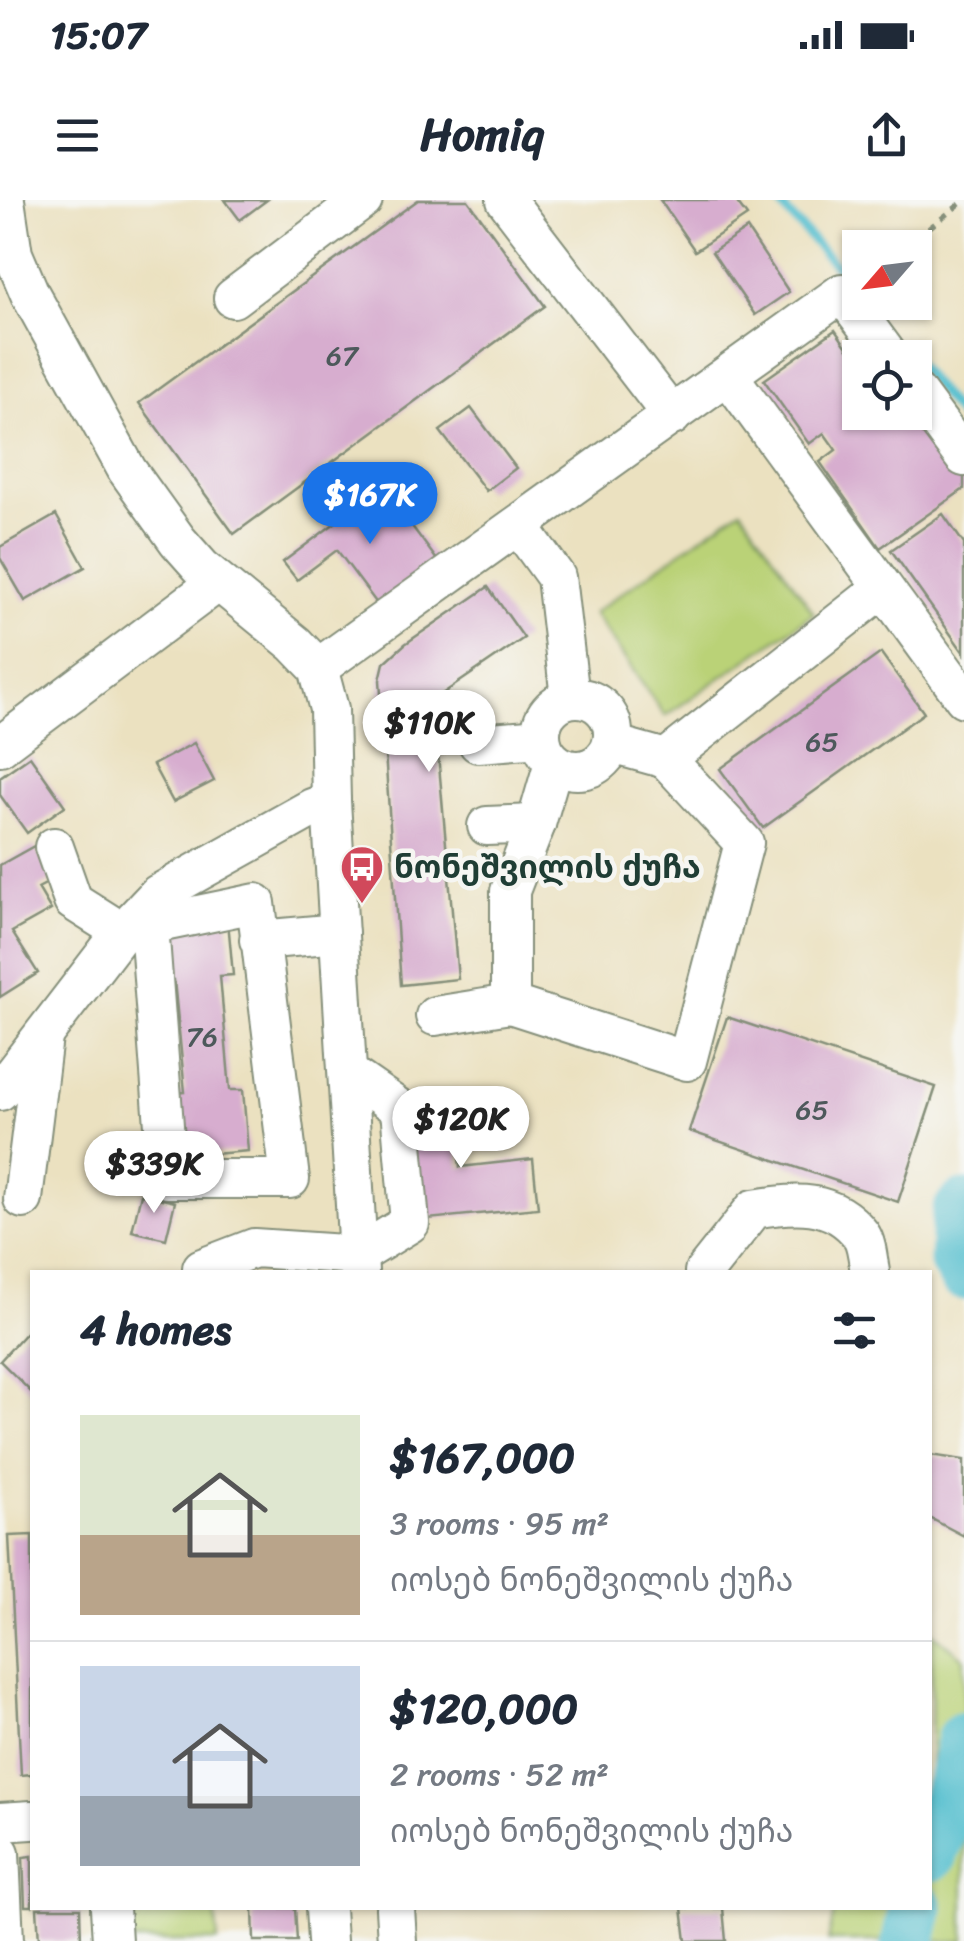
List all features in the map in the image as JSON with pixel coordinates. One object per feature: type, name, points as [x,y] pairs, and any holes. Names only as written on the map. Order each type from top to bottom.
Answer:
[{"type":"street","points":[[232,298],[363,200]]},
{"type":"street","points":[[506,200],[672,416]]},
{"type":"street","points":[[4,209],[13,254],[30,294],[126,470],[178,542],[318,668],[328,709],[358,1264]]},
{"type":"street","points":[[318,668],[842,293],[877,340]]},
{"type":"street","points":[[728,375],[964,698]]},
{"type":"street","points":[[932,414],[964,457]]},
{"type":"street","points":[[519,526],[556,577],[570,698]]},
{"type":"street","points":[[0,746],[218,582]]},
{"type":"street","points":[[666,759],[884,588]]},
{"type":"street","points":[[478,743],[548,750],[564,768],[588,769],[607,755],[612,744],[611,720],[604,709],[583,698],[570,698],[548,712],[542,725],[548,750],[536,824],[510,891],[510,1004]]},
{"type":"street","points":[[435,1016],[510,1004],[687,1061],[744,844],[666,759],[612,744]]},
{"type":"street","points":[[0,1091],[122,932],[158,894],[331,801]]},
{"type":"street","points":[[487,826],[536,824]]},
{"type":"street","points":[[54,846],[73,901],[122,932]]},
{"type":"street","points":[[256,903],[259,940],[290,1179],[168,1178],[149,925],[256,903]]},
{"type":"street","points":[[259,940],[340,932]]},
{"type":"street","points":[[23,1199],[43,1034]]},
{"type":"street","points":[[202,1268],[254,1248],[358,1264],[410,1222],[400,1109],[348,1073]]},
{"type":"street","points":[[706,1270],[754,1209],[795,1202],[836,1212],[863,1237],[870,1270]]},
{"type":"street","points":[[0,1822],[30,1820]]},
{"type":"street","points":[[0,1852],[4,1941]]},
{"type":"street","points":[[110,1910],[112,1941]]},
{"type":"street","points":[[325,1910],[327,1941]]},
{"type":"street","points":[[395,1910],[397,1941]]},
{"type":"path","points":[[927,230],[964,202]]},
{"type":"green space","points":[[741,509],[814,613],[665,716],[593,613]]},
{"type":"green space","points":[[932,1632],[964,1658],[964,1941],[828,1941],[835,1910],[932,1910]]},
{"type":"green space","points":[[110,1910],[215,1910],[218,1941],[112,1941]]},
{"type":"building","points":[[225,200],[267,200],[240,220]]},
{"type":"building","points":[[418,200],[468,200],[545,306],[234,534],[139,403]]},
{"type":"building","points":[[660,200],[735,200],[747,216],[695,251]]},
{"type":"building","points":[[747,229],[789,292],[755,315],[712,252]]},
{"type":"building","points":[[835,330],[842,340],[842,430],[930,430],[964,478],[964,489],[880,548],[820,462],[836,450],[824,433],[809,444],[764,380]]},
{"type":"building","points":[[471,408],[516,468],[486,491],[440,431]]},
{"type":"building","points":[[383,487],[437,560],[378,605],[337,550],[297,580],[283,562]]},
{"type":"building","points":[[943,514],[964,544],[964,653],[891,550]]},
{"type":"building","points":[[56,515],[85,567],[25,601],[0,558],[0,547]]},
{"type":"building","points":[[488,587],[524,638],[442,694],[435,720],[458,979],[401,985],[380,680],[384,663],[405,644]]},
{"type":"building","points":[[881,653],[924,713],[763,828],[720,769]]},
{"type":"building","points":[[194,743],[214,781],[173,802],[153,765]]},
{"type":"building","points":[[30,756],[65,806],[27,833],[0,795],[0,777]]},
{"type":"building","points":[[34,846],[53,880],[38,888],[51,910],[12,932],[38,973],[0,997],[0,865]]},
{"type":"building","points":[[228,921],[233,975],[220,976],[230,1090],[243,1090],[248,1151],[178,1157],[172,1093],[185,1092],[174,980],[161,982],[156,927]]},
{"type":"building","points":[[727,1017],[936,1087],[898,1202],[689,1131]]},
{"type":"building","points":[[453,1101],[460,1167],[533,1159],[538,1208],[418,1220],[406,1105]]},
{"type":"building","points":[[141,1194],[175,1202],[166,1239],[132,1231]]},
{"type":"building","points":[[30,1328],[30,1391],[0,1361]]},
{"type":"building","points":[[932,1455],[964,1460],[964,1536],[932,1519]]},
{"type":"building","points":[[30,1535],[30,1774],[21,1775],[9,1536]]},
{"type":"building","points":[[30,1856],[30,1906],[25,1906],[23,1857]]},
{"type":"building","points":[[37,1910],[80,1910],[81,1941],[39,1941]]},
{"type":"building","points":[[253,1910],[295,1910],[297,1941],[254,1941]]},
{"type":"building","points":[[682,1910],[723,1910],[726,1941],[686,1941]]},
{"type":"waterway","points":[[776,200],[842,273]]},
{"type":"waterway","points":[[932,383],[964,422]]},
{"type":"waterway","points":[[964,1207],[959,1213],[957,1261],[964,1273]]},
{"type":"waterway","points":[[932,1848],[956,1777],[964,1739]]},
{"type":"waterway","points":[[909,1941],[916,1910]]},
{"type":"place","name":"ნონეშვილის ქუჩა","points":[[362,905]]}]
